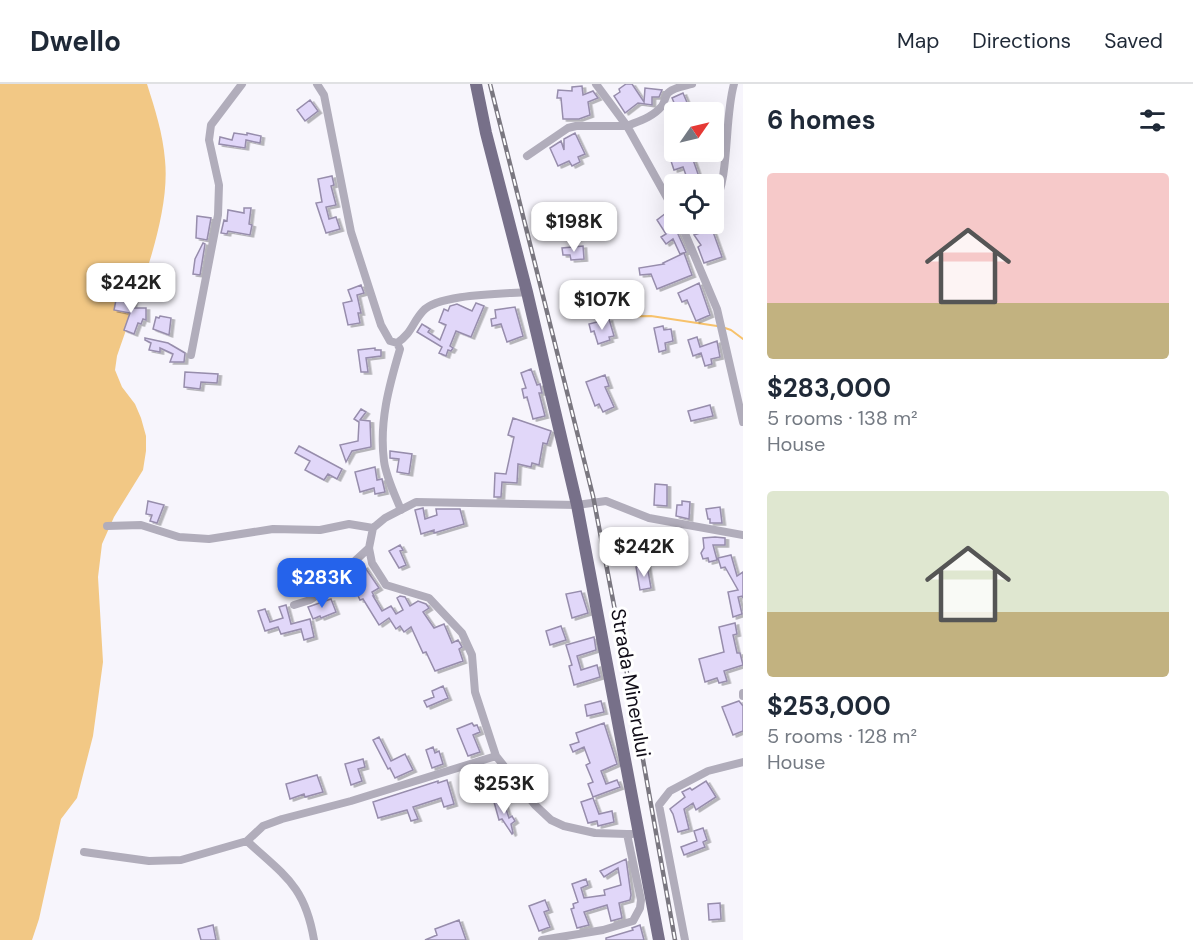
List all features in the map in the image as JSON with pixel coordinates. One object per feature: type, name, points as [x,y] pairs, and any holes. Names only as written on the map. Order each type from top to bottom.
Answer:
[{"type":"main road","name":"Strada Minerului","points":[[476,84],[577,505],[633,834],[659,940]]},
{"type":"street","points":[[191,356],[218,215],[219,185],[209,140],[211,125],[242,84]]},
{"type":"street","points":[[317,84],[324,95],[355,243],[381,325],[390,341],[397,343],[400,349],[387,392],[383,421],[384,462],[401,510]]},
{"type":"street","points":[[596,84],[627,126],[664,192]]},
{"type":"street","points":[[527,156],[568,128],[627,126],[645,119],[662,105],[667,93],[692,84]]},
{"type":"street","points":[[723,174],[727,124],[734,84]]},
{"type":"street","points":[[686,234],[717,309],[743,422]]},
{"type":"street","points":[[397,343],[407,336],[423,311],[435,302],[452,298],[527,292]]},
{"type":"street","points":[[542,940],[603,930],[633,921],[640,908],[641,900],[633,834],[584,831],[551,820],[535,806],[496,756],[475,692],[472,655],[468,643],[447,615],[429,598],[386,585],[372,563],[369,548],[373,528],[385,518],[417,502],[577,505],[606,501],[649,518],[743,536]]},
{"type":"street","points":[[107,526],[141,525],[179,537],[209,539],[273,529],[320,530],[349,524],[373,528]]},
{"type":"street","points":[[294,605],[310,600],[318,594],[369,548]]},
{"type":"street","points":[[84,852],[149,861],[181,860],[247,841],[255,832],[271,822],[351,801],[496,756]]},
{"type":"street","points":[[685,940],[658,805],[670,790],[708,771],[743,762]]},
{"type":"street","points":[[247,841],[288,878],[299,892],[308,914],[314,940]]},
{"type":"shaded area","points":[[0,84],[147,84],[161,131],[165,160],[163,207],[157,233],[142,285],[117,356],[115,370],[122,387],[135,404],[141,418],[146,436],[143,470],[114,517],[102,544],[98,577],[103,662],[93,736],[77,798],[61,819],[39,919],[32,940],[0,940]]},
{"type":"building","points":[[626,84],[632,84],[644,102],[645,88],[662,90],[659,97],[652,97],[652,105],[638,103],[625,113],[614,96]]},
{"type":"building","points":[[582,86],[583,95],[593,91],[598,98],[588,102],[590,115],[579,119],[563,119],[561,98],[557,98],[558,90],[572,91],[572,87]]},
{"type":"building","points":[[683,93],[687,102],[674,102],[672,98]]},
{"type":"building","points":[[310,100],[318,111],[305,121],[297,110]]},
{"type":"building","points":[[234,133],[261,136],[260,143],[246,140],[245,148],[219,144],[220,137],[232,140]]},
{"type":"building","points":[[575,133],[585,154],[578,157],[580,162],[572,166],[569,161],[558,166],[550,148],[561,141],[564,150],[564,139]]},
{"type":"building","points":[[671,162],[694,162],[698,174],[686,174],[683,167],[674,170]]},
{"type":"building","points":[[332,176],[334,185],[331,186],[336,205],[326,207],[329,219],[336,217],[340,229],[326,233],[316,203],[322,202],[318,179]]},
{"type":"building","points":[[244,208],[251,208],[250,235],[228,231],[227,234],[221,233],[224,220],[227,221],[228,210],[244,213]]},
{"type":"building","points":[[664,215],[664,231],[657,220]]},
{"type":"building","points":[[197,216],[211,218],[207,240],[196,238]]},
{"type":"building","points":[[666,234],[678,234],[686,252],[680,254],[673,239],[666,244],[661,237]]},
{"type":"building","points":[[714,234],[722,257],[704,263],[698,247],[701,245],[694,235]]},
{"type":"building","points":[[203,243],[205,244],[200,275],[193,274],[195,259]]},
{"type":"building","points":[[583,246],[584,259],[571,260],[570,255],[563,255],[562,248]]},
{"type":"building","points":[[684,253],[692,275],[657,289],[651,274],[640,275],[639,268],[664,264]]},
{"type":"building","points":[[699,283],[710,315],[696,321],[687,300],[682,302],[678,293]]},
{"type":"building","points":[[361,285],[364,293],[357,295],[361,313],[358,313],[360,323],[348,325],[343,303],[352,301],[348,290]]},
{"type":"building","points":[[122,298],[134,301],[132,308],[146,308],[146,320],[143,319],[141,324],[138,323],[134,334],[124,330],[130,313],[114,310],[116,300],[122,301]]},
{"type":"building","points":[[476,303],[484,306],[471,337],[456,331],[450,346],[453,348],[451,351],[448,350],[446,356],[439,353],[442,347],[417,332],[422,324],[430,329],[428,332],[440,340],[446,325],[439,322],[444,309],[448,311],[450,306],[457,304],[472,311]]},
{"type":"building","points":[[515,307],[523,336],[507,342],[501,324],[492,326],[491,319],[496,318],[495,310]]},
{"type":"building","points":[[156,317],[171,318],[169,335],[153,329]]},
{"type":"building","points":[[609,319],[614,336],[598,344],[589,324]]},
{"type":"building","points":[[663,326],[664,330],[671,329],[673,341],[665,343],[666,350],[659,352],[654,328]]},
{"type":"building","points":[[697,337],[700,347],[717,341],[720,357],[711,359],[712,364],[705,366],[701,353],[693,356],[688,340]]},
{"type":"building","points":[[145,338],[168,343],[185,353],[184,362],[170,362],[173,354],[160,348],[160,352],[149,350],[151,343]]},
{"type":"building","points":[[375,348],[375,350],[381,350],[381,356],[366,358],[368,372],[361,372],[358,350]]},
{"type":"building","points":[[531,369],[537,385],[540,384],[542,393],[539,393],[545,416],[533,419],[527,397],[524,398],[522,389],[526,388],[521,373]]},
{"type":"building","points":[[185,372],[218,374],[217,383],[201,382],[200,389],[184,387]]},
{"type":"building","points":[[605,375],[609,386],[605,387],[614,407],[603,412],[599,404],[595,406],[586,382]]},
{"type":"building","points":[[710,405],[713,416],[691,421],[688,411]]},
{"type":"building","points":[[361,409],[366,412],[360,420],[370,421],[371,447],[352,451],[346,462],[340,445],[358,441],[359,422],[354,419]]},
{"type":"building","points":[[513,418],[551,431],[547,444],[543,443],[539,465],[532,463],[531,467],[518,464],[517,483],[502,482],[501,497],[494,497],[495,473],[506,474],[514,437],[508,435]]},
{"type":"building","points":[[299,446],[342,469],[337,479],[328,474],[324,480],[305,470],[310,461],[295,453]]},
{"type":"building","points":[[390,451],[412,454],[409,474],[397,472],[399,459],[390,458]]},
{"type":"building","points":[[375,467],[377,480],[382,479],[385,492],[375,494],[374,488],[360,492],[355,472]]},
{"type":"building","points":[[655,484],[667,485],[667,506],[654,505]]},
{"type":"building","points":[[148,501],[164,505],[157,523],[150,521],[152,515],[146,514]]},
{"type":"building","points":[[682,501],[690,502],[689,519],[676,516],[677,505],[682,505]]},
{"type":"building","points":[[720,507],[722,523],[710,523],[706,509]]},
{"type":"building","points":[[423,508],[425,519],[437,515],[436,509],[460,509],[464,524],[434,533],[434,530],[421,534],[415,510]]},
{"type":"building","points":[[703,538],[725,538],[725,545],[713,545],[717,560],[709,562],[708,558],[703,559],[701,553],[704,548]]},
{"type":"building","points":[[400,545],[406,565],[399,568],[389,551]]},
{"type":"building","points":[[731,555],[737,576],[743,572],[743,598],[738,597],[742,614],[733,617],[728,592],[738,590],[725,567],[721,568],[718,558]]},
{"type":"building","points":[[647,565],[651,588],[640,590],[636,567]]},
{"type":"building","points":[[364,566],[379,588],[372,592],[382,611],[391,606],[396,614],[403,610],[397,598],[400,596],[405,597],[410,606],[418,601],[426,604],[429,608],[423,612],[434,628],[444,624],[452,643],[458,640],[462,647],[459,649],[463,661],[435,671],[426,652],[423,653],[411,627],[404,632],[400,626],[396,629],[389,618],[379,625],[363,599],[360,600],[354,587],[361,584],[354,573]]},
{"type":"building","points":[[581,591],[588,613],[572,618],[566,594]]},
{"type":"building","points":[[331,599],[336,612],[313,619],[308,607]]},
{"type":"building","points":[[286,605],[291,624],[310,619],[314,637],[304,640],[301,629],[281,634],[278,627],[265,631],[258,611],[265,609],[270,622],[283,618],[279,607]]},
{"type":"building","points":[[735,623],[737,634],[733,635],[737,653],[740,653],[743,665],[724,671],[727,681],[719,683],[717,678],[705,682],[699,659],[724,652],[719,627]]},
{"type":"building","points":[[561,626],[566,640],[550,645],[546,631]]},
{"type":"building","points":[[594,637],[596,650],[577,656],[581,670],[597,665],[600,677],[574,685],[569,666],[572,665],[566,645]]},
{"type":"building","points":[[443,686],[448,698],[427,707],[424,701],[434,697],[432,691]]},
{"type":"building","points":[[601,701],[604,712],[587,716],[585,705]]},
{"type":"building","points":[[739,701],[743,706],[743,731],[733,735],[722,707]]},
{"type":"building","points":[[472,723],[474,726],[477,725],[480,732],[473,735],[480,752],[468,756],[457,729]]},
{"type":"building","points":[[604,723],[617,764],[601,771],[606,784],[617,780],[620,787],[593,797],[588,784],[593,782],[586,765],[590,763],[584,747],[573,752],[570,745],[579,742],[576,733]]},
{"type":"building","points":[[379,737],[391,761],[405,754],[413,770],[395,778],[373,740]]},
{"type":"building","points":[[433,747],[435,753],[439,751],[443,764],[432,768],[426,750]]},
{"type":"building","points":[[363,759],[365,767],[358,769],[362,781],[351,785],[345,764]]},
{"type":"building","points":[[485,766],[490,776],[499,770],[507,786],[498,792],[490,777],[483,780],[477,769]]},
{"type":"building","points":[[317,775],[323,792],[305,797],[304,794],[290,799],[286,784]]},
{"type":"building","points":[[447,780],[454,804],[444,807],[441,798],[413,807],[418,819],[411,821],[407,810],[378,818],[373,802]]},
{"type":"building","points":[[706,781],[716,797],[696,810],[693,803],[684,809],[689,829],[678,832],[670,809],[685,797],[682,792],[690,788],[692,790]]},
{"type":"building","points":[[593,798],[599,814],[612,811],[614,822],[598,826],[597,821],[588,823],[581,802]]},
{"type":"building","points":[[503,800],[509,818],[512,816],[515,821],[511,824],[512,834],[502,819],[499,820],[494,802]]},
{"type":"building","points":[[703,828],[707,840],[703,842],[705,847],[684,855],[681,847],[697,841],[694,831]]},
{"type":"building","points":[[626,859],[631,895],[630,900],[619,903],[622,918],[611,921],[607,905],[584,912],[589,925],[577,928],[571,909],[574,908],[573,904],[578,902],[572,884],[586,879],[588,885],[581,888],[584,898],[605,895],[604,890],[621,885],[618,868],[604,877],[600,871]]},
{"type":"building","points":[[545,900],[549,910],[544,912],[550,927],[539,931],[529,906]]},
{"type":"building","points":[[720,903],[721,919],[709,920],[708,904]]},
{"type":"building","points":[[459,920],[466,940],[425,940],[437,935],[435,929]]},
{"type":"building","points":[[213,925],[216,940],[201,940],[198,929]]},
{"type":"building","points":[[640,925],[644,940],[606,940],[606,938],[633,930],[632,928]]},
{"type":"waterway","points":[[567,310],[577,317],[651,316],[717,326]]},
{"type":"waterway","points":[[725,328],[743,339]]},
{"type":"railway","points":[[490,84],[593,496],[675,940]]}]
